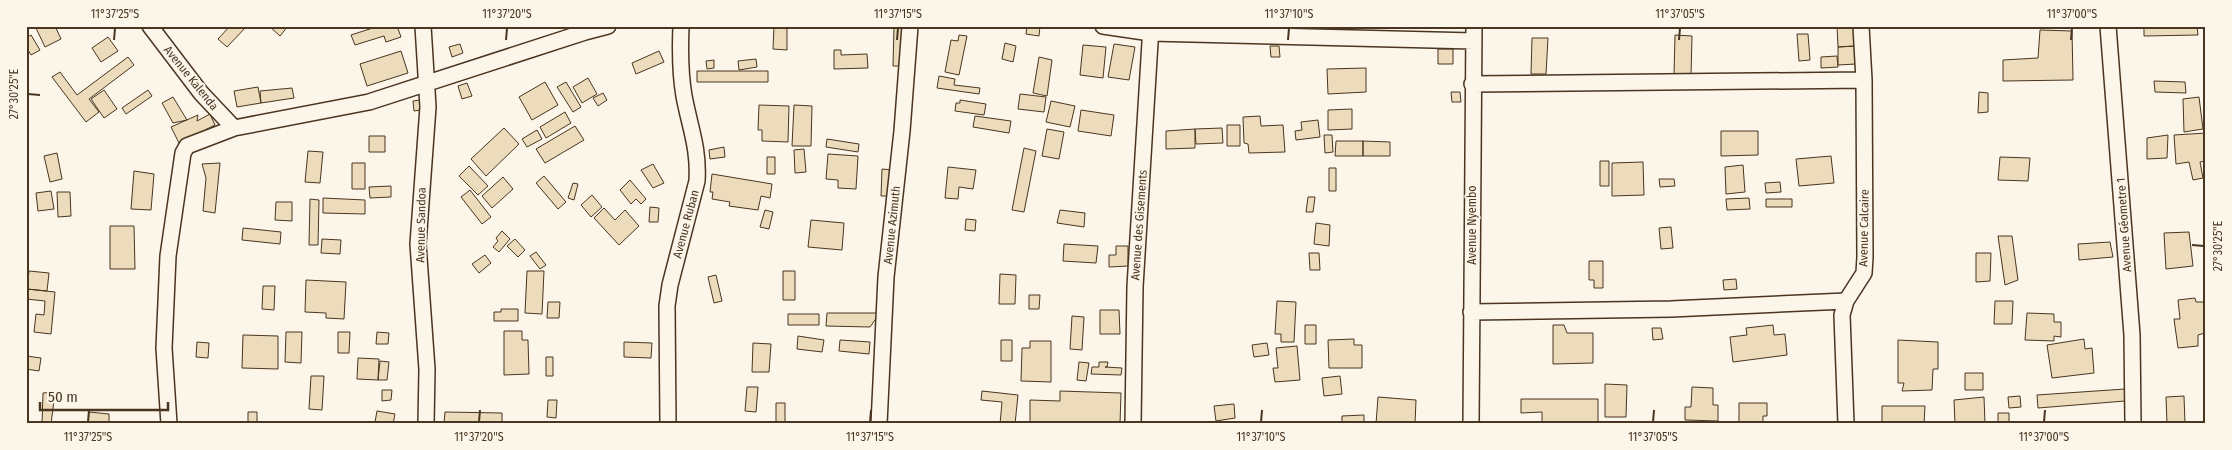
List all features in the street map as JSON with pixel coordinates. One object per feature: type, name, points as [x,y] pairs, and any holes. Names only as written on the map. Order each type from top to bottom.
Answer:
[{"type":"street","name":"Avenue Kalenda","points":[[150,26],[201,93],[234,128]]},
{"type":"street","name":"Avenue Sandoa","points":[[423,26],[428,107],[418,244],[427,368],[426,424]]},
{"type":"street","points":[[169,424],[164,348],[168,256],[183,153],[189,144],[234,128],[369,102],[608,26]]},
{"type":"street","name":"Avenue Ruban","points":[[668,424],[667,306],[670,285],[697,181],[698,163],[697,146],[681,77],[681,26]]},
{"type":"street","name":"Avenue Azimuth","points":[[879,424],[886,277],[902,131],[910,26]]},
{"type":"street","points":[[1103,26],[1151,30],[1474,34]]},
{"type":"street","name":"Avenue Calcaire","points":[[1846,424],[1841,330],[1842,315],[1846,301],[1861,278],[1864,265],[1864,80],[1861,26]]},
{"type":"street","name":"Avenue Géometre 1","points":[[2108,26],[2132,335],[2133,424]]},
{"type":"street","name":"Avenue des Gisements","points":[[1133,424],[1135,287],[1151,30]]},
{"type":"street","name":"Avenue Nyembo","points":[[1472,424],[1472,84],[1474,34]]},
{"type":"street","points":[[1472,84],[1864,80]]},
{"type":"street","points":[[1471,312],[1671,310],[1846,301]]},
{"type":"building","points":[[39,26],[55,26],[61,39],[45,47],[36,28]]},
{"type":"building","points":[[230,26],[247,26],[227,47],[218,39]]},
{"type":"building","points":[[269,26],[288,26],[280,36]]},
{"type":"building","points":[[379,26],[397,26],[401,37],[386,42],[384,36],[355,45],[351,35]]},
{"type":"building","points":[[774,26],[787,26],[787,50],[773,49]]},
{"type":"building","points":[[894,26],[905,26],[905,66],[893,66]]},
{"type":"building","points":[[1027,26],[1040,26],[1039,36],[1026,34]]},
{"type":"building","points":[[1837,26],[1854,26],[1855,46],[1838,47]]},
{"type":"building","points":[[2144,26],[2197,26],[2198,35],[2144,36]]},
{"type":"building","points":[[2040,30],[2072,31],[2073,80],[2003,81],[2003,60],[2038,58]]},
{"type":"building","points":[[1797,34],[1808,34],[1810,60],[1799,61]]},
{"type":"building","points":[[31,35],[40,50],[31,55],[26,47],[26,38]]},
{"type":"building","points":[[959,35],[967,36],[959,75],[945,72],[951,40],[958,41]]},
{"type":"building","points":[[1675,35],[1692,36],[1691,76],[1674,75]]},
{"type":"building","points":[[108,37],[118,51],[101,62],[92,48]]},
{"type":"building","points":[[1532,38],[1548,38],[1546,74],[1531,74]]},
{"type":"building","points":[[1005,43],[1016,46],[1013,62],[1002,59]]},
{"type":"building","points":[[460,44],[463,53],[452,57],[449,47]]},
{"type":"building","points":[[1114,44],[1135,47],[1129,80],[1108,77]]},
{"type":"building","points":[[1083,45],[1106,47],[1103,78],[1080,75]]},
{"type":"building","points":[[1270,46],[1279,46],[1280,57],[1271,57]]},
{"type":"building","points":[[1855,46],[1856,64],[1838,65],[1838,47]]},
{"type":"building","points":[[1438,49],[1453,49],[1453,64],[1438,64]]},
{"type":"building","points":[[834,50],[841,50],[841,55],[867,54],[868,68],[834,69]]},
{"type":"building","points":[[401,51],[408,73],[367,86],[360,64]]},
{"type":"building","points":[[659,51],[664,62],[636,74],[632,63]]},
{"type":"building","points":[[1837,56],[1838,67],[1821,68],[1821,57]]},
{"type":"building","points":[[128,57],[134,65],[89,99],[99,112],[86,122],[52,77],[60,72],[77,95]]},
{"type":"building","points":[[1039,57],[1052,60],[1047,96],[1033,93]]},
{"type":"building","points":[[756,59],[757,67],[739,70],[738,61]]},
{"type":"building","points":[[714,60],[714,68],[707,69],[706,61]]},
{"type":"building","points":[[1366,68],[1366,92],[1328,94],[1327,69]]},
{"type":"building","points":[[697,71],[768,71],[768,82],[697,82]]},
{"type":"building","points":[[939,76],[955,79],[954,85],[980,88],[979,94],[937,88]]},
{"type":"building","points":[[588,78],[597,94],[582,103],[573,87]]},
{"type":"building","points":[[2154,81],[2185,82],[2186,93],[2155,92]]},
{"type":"building","points":[[545,82],[558,105],[532,120],[519,97]]},
{"type":"building","points":[[566,82],[581,107],[573,112],[557,87]]},
{"type":"building","points":[[467,83],[472,96],[462,99],[458,86]]},
{"type":"building","points":[[258,87],[261,103],[237,107],[234,91]]},
{"type":"building","points":[[292,88],[294,98],[261,103],[260,91]]},
{"type":"building","points":[[104,90],[117,109],[104,118],[91,99]]},
{"type":"building","points":[[148,90],[152,96],[126,114],[122,108]]},
{"type":"building","points":[[1451,92],[1460,92],[1461,102],[1452,102]]},
{"type":"building","points":[[1979,92],[1988,93],[1988,112],[1978,113]]},
{"type":"building","points":[[603,93],[607,100],[598,106],[593,98]]},
{"type":"building","points":[[1020,94],[1046,97],[1044,112],[1018,109]]},
{"type":"building","points":[[173,97],[187,120],[173,123],[162,103]]},
{"type":"building","points":[[2199,97],[2203,129],[2184,132],[2183,99]]},
{"type":"building","points":[[420,100],[421,110],[414,111],[413,101]]},
{"type":"building","points":[[960,100],[986,104],[984,115],[955,111],[956,103],[960,103]]},
{"type":"building","points":[[1051,101],[1075,106],[1070,127],[1046,122]]},
{"type":"building","points":[[759,105],[789,106],[788,142],[762,141],[762,130],[758,130]]},
{"type":"building","points":[[794,105],[812,106],[811,146],[792,146]]},
{"type":"building","points":[[1352,109],[1352,129],[1328,130],[1328,110]]},
{"type":"building","points":[[1081,110],[1114,115],[1111,136],[1078,131]]},
{"type":"building","points":[[565,112],[571,123],[546,138],[540,127]]},
{"type":"building","points":[[210,114],[215,125],[179,143],[171,127],[198,115],[197,121]]},
{"type":"building","points":[[975,116],[1011,121],[1009,133],[973,127]]},
{"type":"building","points":[[1260,116],[1261,126],[1283,125],[1285,152],[1249,153],[1248,144],[1244,143],[1243,117]]},
{"type":"building","points":[[1318,120],[1320,137],[1296,140],[1295,131],[1302,130],[1301,122]]},
{"type":"building","points":[[1227,125],[1240,125],[1240,146],[1227,146]]},
{"type":"building","points":[[575,126],[584,140],[545,163],[536,149]]},
{"type":"building","points":[[504,128],[519,144],[486,176],[471,159]]},
{"type":"building","points":[[1222,128],[1223,143],[1196,144],[1195,129]]},
{"type":"building","points":[[1047,129],[1064,132],[1059,159],[1042,156]]},
{"type":"building","points":[[1195,129],[1195,148],[1166,149],[1166,131]]},
{"type":"building","points":[[537,130],[542,139],[527,147],[522,139]]},
{"type":"building","points":[[1721,131],[1758,131],[1758,155],[1721,156]]},
{"type":"building","points":[[2206,133],[2206,161],[2200,162],[2203,178],[2193,180],[2189,162],[2176,164],[2174,135]]},
{"type":"building","points":[[1324,135],[1332,135],[1333,152],[1325,153]]},
{"type":"building","points":[[2168,135],[2167,158],[2147,159],[2147,138]]},
{"type":"building","points":[[369,136],[385,136],[385,152],[369,152]]},
{"type":"building","points":[[827,139],[859,144],[858,152],[826,147]]},
{"type":"building","points":[[1336,141],[1363,141],[1363,156],[1335,156]]},
{"type":"building","points":[[1363,141],[1390,142],[1390,156],[1363,156]]},
{"type":"building","points":[[724,147],[725,157],[710,159],[709,150]]},
{"type":"building","points":[[1024,148],[1036,151],[1024,212],[1012,210]]},
{"type":"building","points":[[804,149],[806,172],[795,173],[794,150]]},
{"type":"building","points":[[308,151],[323,152],[320,183],[305,182]]},
{"type":"building","points":[[57,153],[62,179],[50,182],[44,156]]},
{"type":"building","points":[[828,154],[858,156],[856,189],[838,188],[838,180],[826,179]]},
{"type":"building","points":[[1831,156],[1834,183],[1799,186],[1796,159]]},
{"type":"building","points":[[767,157],[775,157],[775,174],[767,174]]},
{"type":"building","points":[[2000,157],[2030,158],[2028,181],[1998,180]]},
{"type":"building","points":[[1600,161],[1609,161],[1609,186],[1600,186]]},
{"type":"building","points":[[1643,162],[1644,195],[1612,196],[1612,163]]},
{"type":"building","points":[[220,163],[215,213],[203,211],[206,178],[202,164]]},
{"type":"building","points":[[352,163],[365,163],[365,189],[352,189]]},
{"type":"building","points":[[653,164],[664,183],[653,188],[641,170]]},
{"type":"building","points":[[1743,165],[1745,192],[1726,194],[1725,167]]},
{"type":"building","points":[[469,166],[488,186],[478,195],[459,176]]},
{"type":"building","points":[[948,167],[976,170],[973,189],[959,187],[958,199],[945,198]]},
{"type":"building","points":[[1329,168],[1336,168],[1336,191],[1329,191]]},
{"type":"building","points":[[882,169],[893,170],[892,196],[881,196]]},
{"type":"building","points":[[134,171],[154,174],[151,210],[131,209]]},
{"type":"building","points":[[712,174],[772,184],[770,198],[761,196],[758,210],[729,206],[730,202],[712,199],[713,192],[710,192]]},
{"type":"building","points":[[544,176],[566,202],[558,209],[536,183]]},
{"type":"building","points":[[503,177],[513,189],[492,208],[482,196]]},
{"type":"building","points":[[1659,179],[1674,179],[1675,186],[1660,187]]},
{"type":"building","points":[[630,180],[646,199],[641,204],[636,199],[631,204],[620,190]]},
{"type":"building","points":[[1780,182],[1781,192],[1766,193],[1765,183]]},
{"type":"building","points":[[573,183],[578,184],[574,200],[568,198]]},
{"type":"building","points":[[391,186],[391,197],[370,198],[369,187]]},
{"type":"building","points":[[470,190],[491,217],[482,224],[461,197]]},
{"type":"building","points":[[51,191],[54,209],[38,211],[36,193]]},
{"type":"building","points":[[57,192],[70,192],[71,216],[58,217]]},
{"type":"building","points":[[592,195],[602,207],[591,217],[581,205]]},
{"type":"building","points":[[1308,197],[1315,197],[1313,212],[1306,212]]},
{"type":"building","points":[[323,198],[365,200],[365,214],[323,213]]},
{"type":"building","points":[[1749,198],[1750,209],[1727,210],[1726,199]]},
{"type":"building","points":[[310,199],[319,200],[318,245],[309,245]]},
{"type":"building","points":[[1766,199],[1792,199],[1792,207],[1766,207]]},
{"type":"building","points":[[276,202],[292,202],[292,221],[275,220]]},
{"type":"building","points":[[650,207],[659,208],[658,222],[649,222]]},
{"type":"building","points":[[604,208],[615,220],[625,210],[639,226],[619,245],[594,218]]},
{"type":"building","points":[[765,210],[773,212],[769,229],[760,227]]},
{"type":"building","points":[[1060,210],[1085,213],[1084,227],[1057,223]]},
{"type":"building","points":[[966,219],[976,220],[975,231],[965,230]]},
{"type":"building","points":[[811,220],[844,223],[842,250],[808,247]]},
{"type":"building","points":[[1316,223],[1330,225],[1329,246],[1314,244]]},
{"type":"building","points":[[110,226],[134,226],[135,269],[110,269]]},
{"type":"building","points":[[1671,227],[1673,248],[1661,249],[1659,228]]},
{"type":"building","points":[[243,228],[281,232],[280,244],[242,240]]},
{"type":"building","points":[[502,231],[510,239],[499,252],[493,247],[498,241],[496,238]]},
{"type":"building","points":[[2189,232],[2193,266],[2166,269],[2164,233]]},
{"type":"building","points":[[1998,236],[2012,236],[2018,280],[2005,285]]},
{"type":"building","points":[[322,239],[341,240],[340,254],[321,253]]},
{"type":"building","points":[[515,239],[525,250],[518,257],[507,246]]},
{"type":"building","points":[[2110,242],[2113,257],[2079,260],[2078,244]]},
{"type":"building","points":[[1064,244],[1098,246],[1096,263],[1063,261]]},
{"type":"building","points":[[1116,246],[1128,246],[1128,266],[1109,267],[1109,255],[1116,255]]},
{"type":"building","points":[[536,252],[546,265],[540,269],[530,256]]},
{"type":"building","points":[[1309,253],[1319,253],[1320,270],[1310,270]]},
{"type":"building","points":[[1976,253],[1991,253],[1990,281],[1976,282]]},
{"type":"building","points":[[485,255],[491,263],[479,273],[472,264]]},
{"type":"building","points":[[1589,261],[1603,261],[1603,288],[1594,288],[1594,280],[1589,280]]},
{"type":"building","points":[[29,271],[49,273],[47,291],[27,289]]},
{"type":"building","points":[[527,271],[544,271],[542,314],[525,313]]},
{"type":"building","points":[[783,271],[795,271],[795,300],[783,300]]},
{"type":"building","points":[[1000,274],[1016,275],[1015,304],[999,304]]},
{"type":"building","points":[[716,275],[722,301],[714,303],[708,277]]},
{"type":"building","points":[[1736,279],[1737,289],[1724,290],[1723,280]]},
{"type":"building","points":[[306,280],[346,282],[344,319],[326,318],[326,313],[305,312]]},
{"type":"building","points":[[26,282],[28,282],[27,289],[55,292],[51,334],[34,332],[36,314],[44,315],[45,301],[26,299]]},
{"type":"building","points":[[263,286],[275,286],[274,310],[262,309]]},
{"type":"building","points":[[1029,295],[1040,295],[1039,309],[1029,309]]},
{"type":"building","points":[[2195,298],[2196,302],[2205,302],[2205,333],[2198,335],[2198,346],[2178,348],[2174,319],[2180,319],[2178,300]]},
{"type":"building","points":[[1277,301],[1296,302],[1294,342],[1281,342],[1281,334],[1275,334]]},
{"type":"building","points":[[1995,301],[2013,301],[2012,324],[1994,324]]},
{"type":"building","points":[[548,302],[560,302],[559,318],[547,318]]},
{"type":"building","points":[[501,309],[518,309],[518,321],[494,321],[494,312],[501,312]]},
{"type":"building","points":[[1100,310],[1119,310],[1120,334],[1100,334]]},
{"type":"building","points":[[827,313],[880,313],[870,327],[826,326]]},
{"type":"building","points":[[2027,313],[2054,314],[2054,322],[2061,322],[2061,337],[2054,336],[2054,341],[2025,340]]},
{"type":"building","points":[[788,314],[819,314],[819,325],[788,325]]},
{"type":"building","points":[[1072,316],[1084,317],[1082,350],[1070,349]]},
{"type":"building","points":[[1305,325],[1316,325],[1316,344],[1305,344]]},
{"type":"building","points":[[1553,325],[1564,325],[1567,333],[1593,333],[1593,363],[1553,364]]},
{"type":"building","points":[[1773,325],[1774,335],[1785,334],[1787,355],[1733,362],[1730,337],[1747,335],[1746,328]]},
{"type":"building","points":[[1652,328],[1661,328],[1663,339],[1653,340]]},
{"type":"building","points":[[504,331],[522,331],[522,340],[528,340],[529,374],[504,375]]},
{"type":"building","points":[[286,332],[302,332],[301,363],[285,362]]},
{"type":"building","points":[[338,332],[350,332],[349,353],[338,353]]},
{"type":"building","points":[[377,332],[389,333],[388,344],[376,344]]},
{"type":"building","points":[[243,335],[278,336],[278,369],[242,368]]},
{"type":"building","points":[[798,336],[824,340],[822,352],[797,349]]},
{"type":"building","points":[[1354,339],[1354,345],[1362,345],[1362,368],[1329,368],[1328,340]]},
{"type":"building","points":[[2084,339],[2085,349],[2092,348],[2094,373],[2052,378],[2047,345]]},
{"type":"building","points":[[840,340],[870,342],[869,354],[839,351]]},
{"type":"building","points":[[1001,340],[1012,340],[1012,361],[1001,361]]},
{"type":"building","points":[[1898,340],[1938,342],[1938,369],[1933,369],[1932,390],[1902,391],[1904,383],[1898,383]]},
{"type":"building","points":[[1030,341],[1051,341],[1051,382],[1021,381],[1022,348],[1030,348]]},
{"type":"building","points":[[197,342],[209,343],[208,358],[196,357]]},
{"type":"building","points":[[624,342],[652,343],[651,358],[624,357]]},
{"type":"building","points":[[753,343],[771,344],[769,372],[752,372]]},
{"type":"building","points":[[1267,343],[1269,355],[1254,357],[1252,345]]},
{"type":"building","points":[[1297,346],[1300,380],[1275,382],[1273,368],[1278,368],[1276,348]]},
{"type":"building","points":[[26,356],[41,358],[39,371],[26,369]]},
{"type":"building","points":[[546,357],[553,357],[553,376],[546,376]]},
{"type":"building","points":[[358,358],[379,359],[378,380],[357,379]]},
{"type":"building","points":[[380,361],[389,362],[387,380],[378,380]]},
{"type":"building","points":[[1079,362],[1089,363],[1086,381],[1077,380]]},
{"type":"building","points":[[1099,362],[1108,362],[1107,367],[1105,367],[1122,368],[1121,375],[1091,374],[1092,367],[1099,367]]},
{"type":"building","points":[[1965,373],[1983,373],[1983,390],[1965,390]]},
{"type":"building","points":[[311,376],[324,376],[322,410],[309,409]]},
{"type":"building","points":[[1340,376],[1342,394],[1324,396],[1322,378]]},
{"type":"building","points":[[1605,384],[1627,385],[1626,417],[1605,417]]},
{"type":"building","points":[[747,387],[758,387],[756,412],[745,411]]},
{"type":"building","points":[[1692,387],[1713,388],[1713,405],[1718,405],[1718,421],[1685,420],[1685,407],[1691,407]]},
{"type":"building","points":[[2125,389],[2125,401],[2038,408],[2037,395]]},
{"type":"building","points":[[382,390],[392,390],[391,400],[382,401]]},
{"type":"building","points":[[982,391],[1018,395],[1015,424],[1000,424],[1002,402],[981,400]]},
{"type":"building","points":[[1060,391],[1121,393],[1120,424],[1030,424],[1030,400],[1060,401]]},
{"type":"building","points":[[55,392],[51,424],[42,424],[43,393]]},
{"type":"building","points":[[2020,396],[2021,407],[2009,408],[2008,397]]},
{"type":"building","points":[[2184,396],[2185,424],[2167,424],[2166,397]]},
{"type":"building","points":[[1378,397],[1416,400],[1415,424],[1376,424]]},
{"type":"building","points":[[1984,397],[1985,424],[1955,424],[1954,400]]},
{"type":"building","points":[[1521,399],[1598,399],[1598,424],[1542,424],[1542,412],[1521,413]]},
{"type":"building","points":[[548,400],[557,400],[556,418],[547,417]]},
{"type":"building","points":[[776,403],[785,403],[785,422],[776,422]]},
{"type":"building","points":[[1739,403],[1767,403],[1767,416],[1763,416],[1763,424],[1739,424]]},
{"type":"building","points":[[1234,404],[1235,418],[1216,421],[1214,406]]},
{"type":"building","points":[[1882,406],[1925,406],[1924,424],[1882,424]]},
{"type":"building","points":[[377,411],[395,414],[393,424],[375,422]]},
{"type":"building","points":[[89,412],[109,414],[109,424],[88,424]]},
{"type":"building","points":[[248,412],[257,412],[257,424],[248,424]]},
{"type":"building","points":[[445,412],[502,413],[502,424],[444,424]]},
{"type":"building","points":[[1998,413],[2009,413],[2009,424],[1998,424]]},
{"type":"building","points":[[1364,415],[1364,424],[1342,424],[1342,416]]}]
